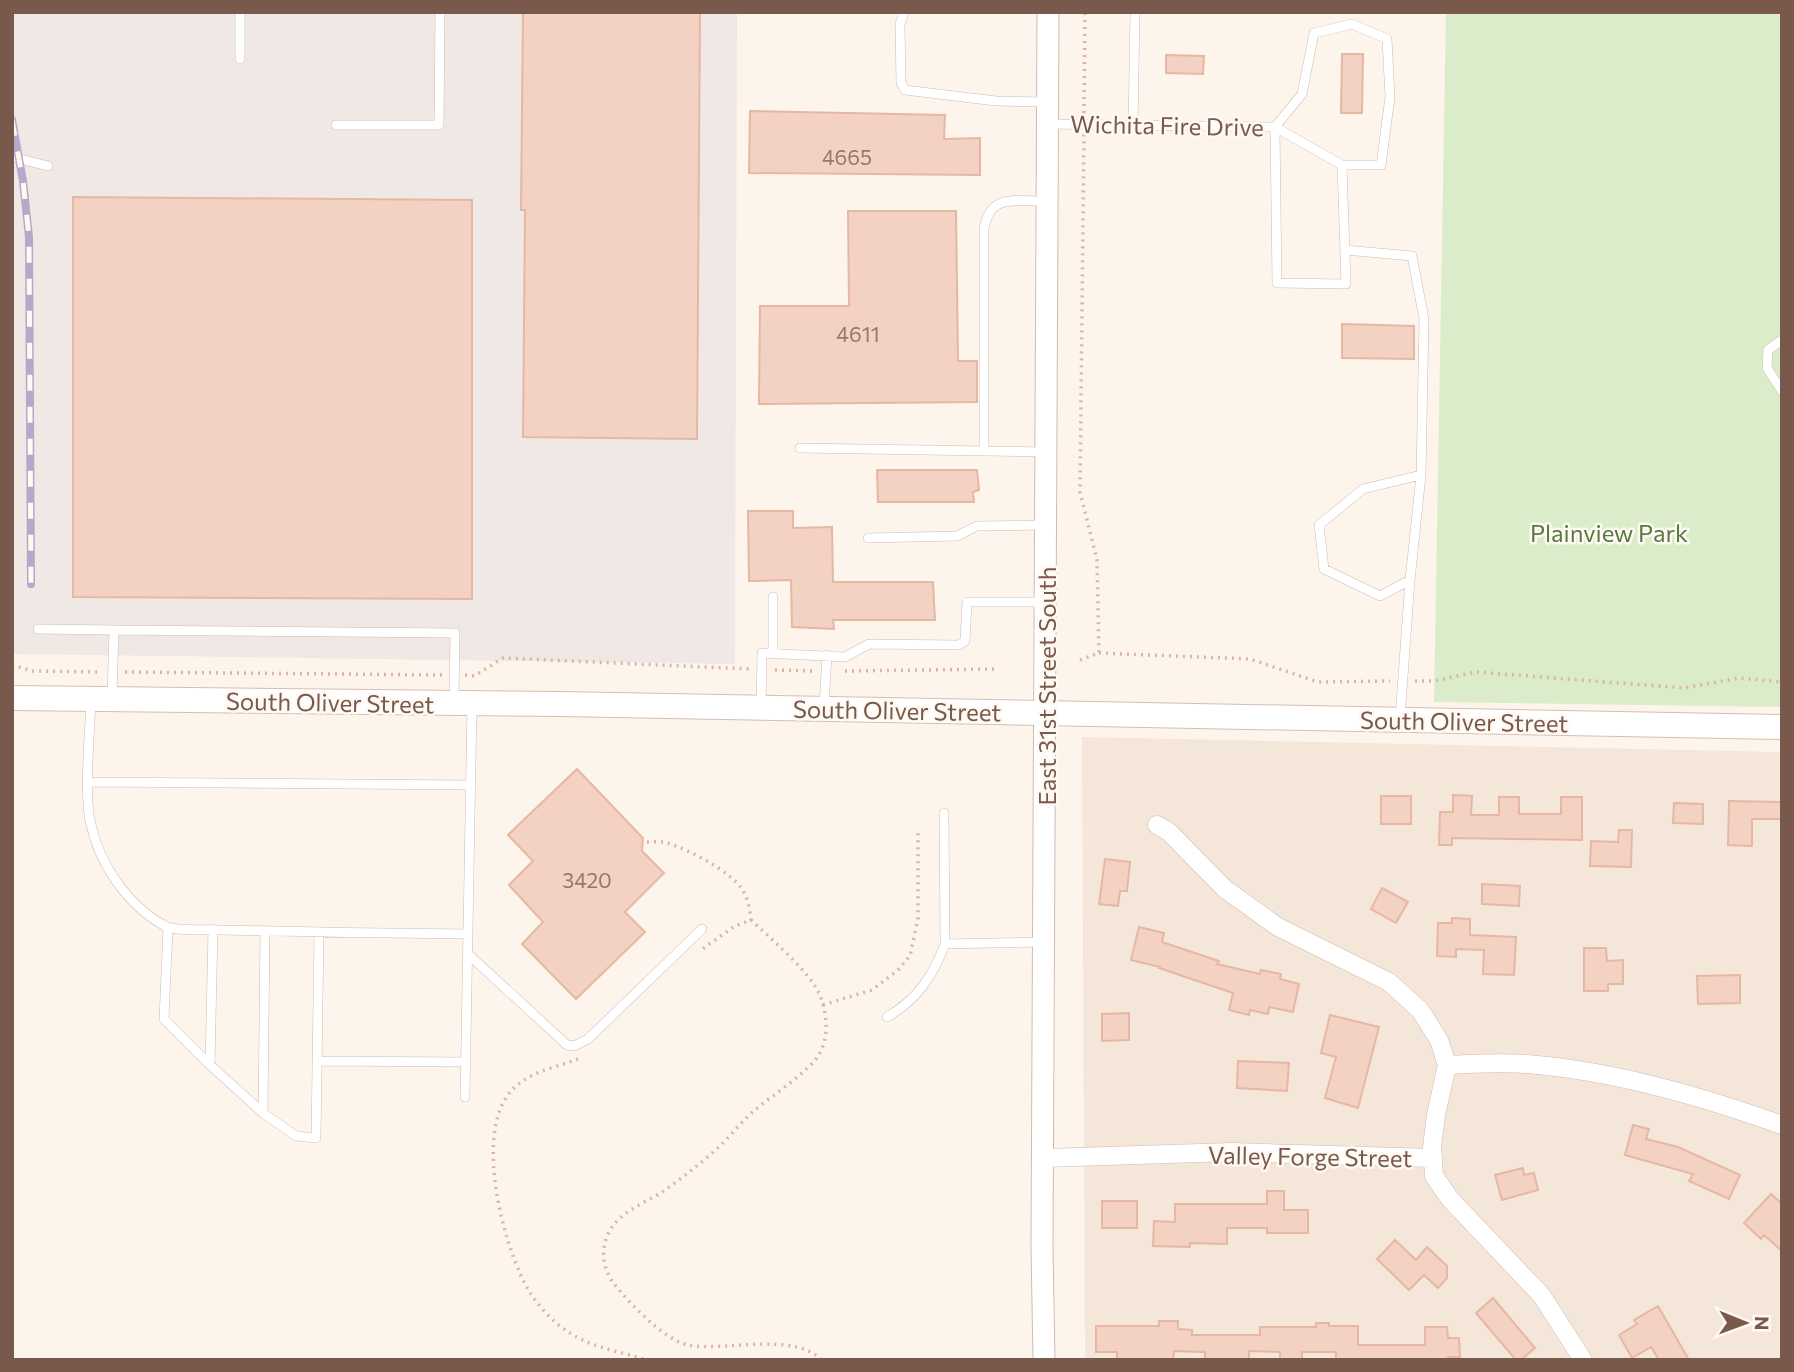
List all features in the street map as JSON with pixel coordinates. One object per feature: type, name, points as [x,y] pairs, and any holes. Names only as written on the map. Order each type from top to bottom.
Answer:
[{"type":"main road","name":"South Oliver Street","points":[[12,698],[824,709],[1782,727]]},
{"type":"street","name":"East 31st Street South","points":[[1044,1360],[1042,1247],[1048,12]]},
{"type":"street","points":[[1157,825],[1169,832],[1225,889],[1278,927],[1389,982],[1420,1010],[1440,1040],[1447,1065],[1526,1064],[1629,1080],[1737,1109],[1782,1125]]},
{"type":"street","name":"Valley Forge Street","points":[[1044,1158],[1232,1152],[1433,1158],[1436,1115],[1447,1065]]},
{"type":"street","points":[[1433,1158],[1434,1176],[1450,1199],[1542,1296],[1583,1360]]},
{"type":"lane","points":[[240,12],[240,59]]},
{"type":"lane","points":[[335,125],[439,125],[440,12]]},
{"type":"lane","points":[[904,12],[900,24],[901,83],[905,90],[996,101],[1048,102]]},
{"type":"lane","points":[[1133,126],[1135,12]]},
{"type":"lane","name":"Wichita Fire Drive","points":[[1048,124],[1275,127],[1302,94],[1314,33],[1352,24],[1387,39],[1390,97],[1381,165],[1342,165]]},
{"type":"lane","points":[[1275,127],[1342,165],[1346,284],[1277,283],[1275,127]]},
{"type":"lane","points":[[12,157],[48,166]]},
{"type":"lane","points":[[984,451],[986,217],[991,208],[1001,202],[1047,201]]},
{"type":"lane","points":[[1345,250],[1412,256],[1424,319],[1421,475],[1400,720]]},
{"type":"lane","points":[[1782,340],[1768,350],[1767,368],[1782,391]]},
{"type":"lane","points":[[800,447],[1045,452]]},
{"type":"lane","points":[[1410,579],[1380,596],[1324,569],[1319,525],[1363,489],[1421,475]]},
{"type":"lane","points":[[869,538],[957,536],[977,526],[1046,524]]},
{"type":"lane","points":[[773,653],[774,597]]},
{"type":"lane","points":[[761,708],[762,653],[845,657],[869,644],[959,645],[965,641],[967,602],[1046,602]]},
{"type":"lane","points":[[38,629],[455,633],[454,675],[463,704],[471,785],[465,1097]]},
{"type":"lane","points":[[114,631],[113,672],[102,699],[89,782],[90,820],[98,849],[111,877],[136,904],[167,928],[468,934]]},
{"type":"lane","points":[[824,709],[827,655]]},
{"type":"lane","points":[[89,782],[471,785]]},
{"type":"lane","points":[[887,1017],[906,1006],[918,993],[936,967],[945,944],[944,813]]},
{"type":"lane","points":[[167,928],[164,1019],[263,1113],[296,1136],[316,1138],[318,932]]},
{"type":"lane","points":[[210,1065],[213,929]]},
{"type":"lane","points":[[467,953],[567,1045],[574,1046],[588,1040],[702,929]]},
{"type":"lane","points":[[263,1113],[265,931]]},
{"type":"lane","points":[[945,944],[1045,942]]},
{"type":"lane","points":[[317,1061],[465,1062]]},
{"type":"path","points":[[1086,12],[1080,492],[1097,560],[1099,653]]},
{"type":"path","points":[[1080,660],[1099,653],[1250,659],[1318,682],[1434,681],[1476,672],[1684,688],[1739,678],[1782,682]]},
{"type":"path","points":[[12,665],[32,671],[474,676],[503,658],[762,670],[998,669]]},
{"type":"path","points":[[823,1005],[872,990],[898,970],[910,956],[918,918],[918,831]]},
{"type":"path","points":[[647,842],[666,842],[716,867],[742,889],[751,920],[795,962],[821,996],[827,1035],[817,1058],[753,1112],[694,1168],[666,1190],[626,1212],[608,1234],[602,1257],[611,1279],[632,1304],[666,1333],[685,1345],[734,1347],[771,1344],[796,1347],[817,1355],[822,1360]]},
{"type":"path","points":[[697,953],[735,926],[751,920]]},
{"type":"path","points":[[587,1054],[532,1075],[514,1087],[500,1107],[495,1122],[493,1144],[496,1188],[514,1258],[526,1286],[542,1308],[565,1330],[583,1341],[646,1360]]},
{"type":"shaded area","points":[[12,12],[737,12],[735,664],[12,654]]},
{"type":"shaded area","points":[[1082,737],[1782,752],[1782,1360],[1085,1360]]},
{"type":"green space","name":"Plainview Park","points":[[1446,12],[1782,12],[1782,707],[1434,702]]},
{"type":"building","points":[[523,12],[700,12],[697,439],[523,437]]},
{"type":"building","points":[[1342,54],[1363,54],[1362,113],[1341,113]]},
{"type":"building","points":[[1166,55],[1204,56],[1203,74],[1166,73]]},
{"type":"building","points":[[750,111],[945,115],[944,139],[980,138],[980,175],[749,173]]},
{"type":"building","points":[[73,197],[472,200],[472,599],[73,597]]},
{"type":"building","points":[[848,211],[956,211],[958,361],[977,361],[977,402],[759,404],[760,306],[849,306]]},
{"type":"building","points":[[1342,324],[1414,326],[1414,359],[1342,358]]},
{"type":"building","points":[[877,470],[977,470],[979,490],[973,492],[974,502],[878,502]]},
{"type":"building","points":[[748,511],[793,511],[793,528],[832,527],[833,582],[933,582],[935,620],[833,620],[834,629],[792,627],[791,580],[749,581]]},
{"type":"building","points":[[577,769],[643,838],[642,851],[664,873],[625,912],[645,932],[576,999],[522,944],[543,922],[509,885],[533,861],[508,835]]},
{"type":"building","points":[[1453,795],[1472,796],[1471,815],[1499,815],[1499,797],[1519,797],[1519,814],[1561,814],[1561,797],[1582,797],[1582,840],[1452,838],[1452,845],[1439,845],[1440,812],[1453,812]]},
{"type":"building","points":[[1381,796],[1411,796],[1411,824],[1381,824]]},
{"type":"building","points":[[1729,801],[1782,802],[1782,819],[1752,819],[1752,846],[1728,845]]},
{"type":"building","points":[[1674,803],[1703,804],[1703,824],[1673,823]]},
{"type":"building","points":[[1619,830],[1632,830],[1631,867],[1590,866],[1591,841],[1618,842]]},
{"type":"building","points":[[1105,859],[1130,862],[1127,891],[1120,891],[1118,906],[1099,904]]},
{"type":"building","points":[[1482,884],[1520,886],[1519,906],[1482,904]]},
{"type":"building","points":[[1382,888],[1408,902],[1396,923],[1371,909]]},
{"type":"building","points":[[1452,918],[1470,919],[1470,935],[1516,937],[1514,975],[1483,974],[1484,950],[1456,949],[1456,957],[1437,956],[1438,923],[1452,923]]},
{"type":"building","points":[[1139,927],[1164,933],[1162,942],[1219,961],[1217,964],[1260,974],[1261,970],[1281,974],[1280,979],[1299,984],[1293,1012],[1269,1007],[1268,1014],[1250,1010],[1249,1015],[1229,1010],[1233,993],[1160,967],[1131,960]]},
{"type":"building","points":[[1584,948],[1606,948],[1607,961],[1623,960],[1623,984],[1608,984],[1608,991],[1584,991]]},
{"type":"building","points":[[1740,975],[1740,1003],[1698,1004],[1697,976]]},
{"type":"building","points":[[1129,1013],[1129,1040],[1102,1041],[1102,1014]]},
{"type":"building","points":[[1330,1015],[1379,1027],[1358,1108],[1325,1098],[1336,1057],[1321,1053]]},
{"type":"building","points":[[1238,1061],[1289,1063],[1287,1091],[1237,1088]]},
{"type":"building","points":[[1633,1125],[1649,1129],[1646,1139],[1678,1147],[1740,1175],[1729,1199],[1689,1181],[1693,1174],[1625,1155]]},
{"type":"building","points":[[1523,1168],[1524,1175],[1534,1173],[1538,1190],[1502,1200],[1495,1175]]},
{"type":"building","points":[[1267,1191],[1284,1191],[1284,1210],[1308,1210],[1308,1233],[1267,1233],[1267,1228],[1227,1228],[1227,1244],[1153,1246],[1154,1221],[1175,1222],[1175,1204],[1267,1204]]},
{"type":"building","points":[[1771,1194],[1782,1204],[1782,1251],[1764,1235],[1761,1239],[1744,1223]]},
{"type":"building","points":[[1102,1201],[1137,1201],[1137,1228],[1102,1228]]},
{"type":"building","points":[[1395,1240],[1416,1260],[1427,1247],[1447,1266],[1447,1278],[1438,1288],[1424,1275],[1409,1290],[1377,1259]]},
{"type":"building","points":[[1493,1298],[1535,1348],[1521,1360],[1516,1360],[1476,1313]]},
{"type":"building","points":[[1658,1306],[1689,1360],[1659,1360],[1651,1347],[1632,1358],[1619,1335],[1637,1324],[1634,1320]]},
{"type":"building","points":[[1159,1321],[1178,1321],[1178,1329],[1192,1330],[1192,1335],[1260,1335],[1260,1327],[1316,1327],[1316,1323],[1358,1326],[1358,1345],[1425,1345],[1425,1327],[1447,1327],[1448,1338],[1459,1338],[1460,1357],[1448,1357],[1448,1360],[1336,1360],[1336,1352],[1302,1352],[1302,1360],[1280,1360],[1280,1352],[1249,1351],[1249,1360],[1205,1360],[1205,1352],[1174,1351],[1173,1360],[1117,1360],[1117,1352],[1096,1352],[1096,1326],[1159,1326]]},
{"type":"railway","points":[[12,120],[23,181],[29,237],[31,584]]}]
